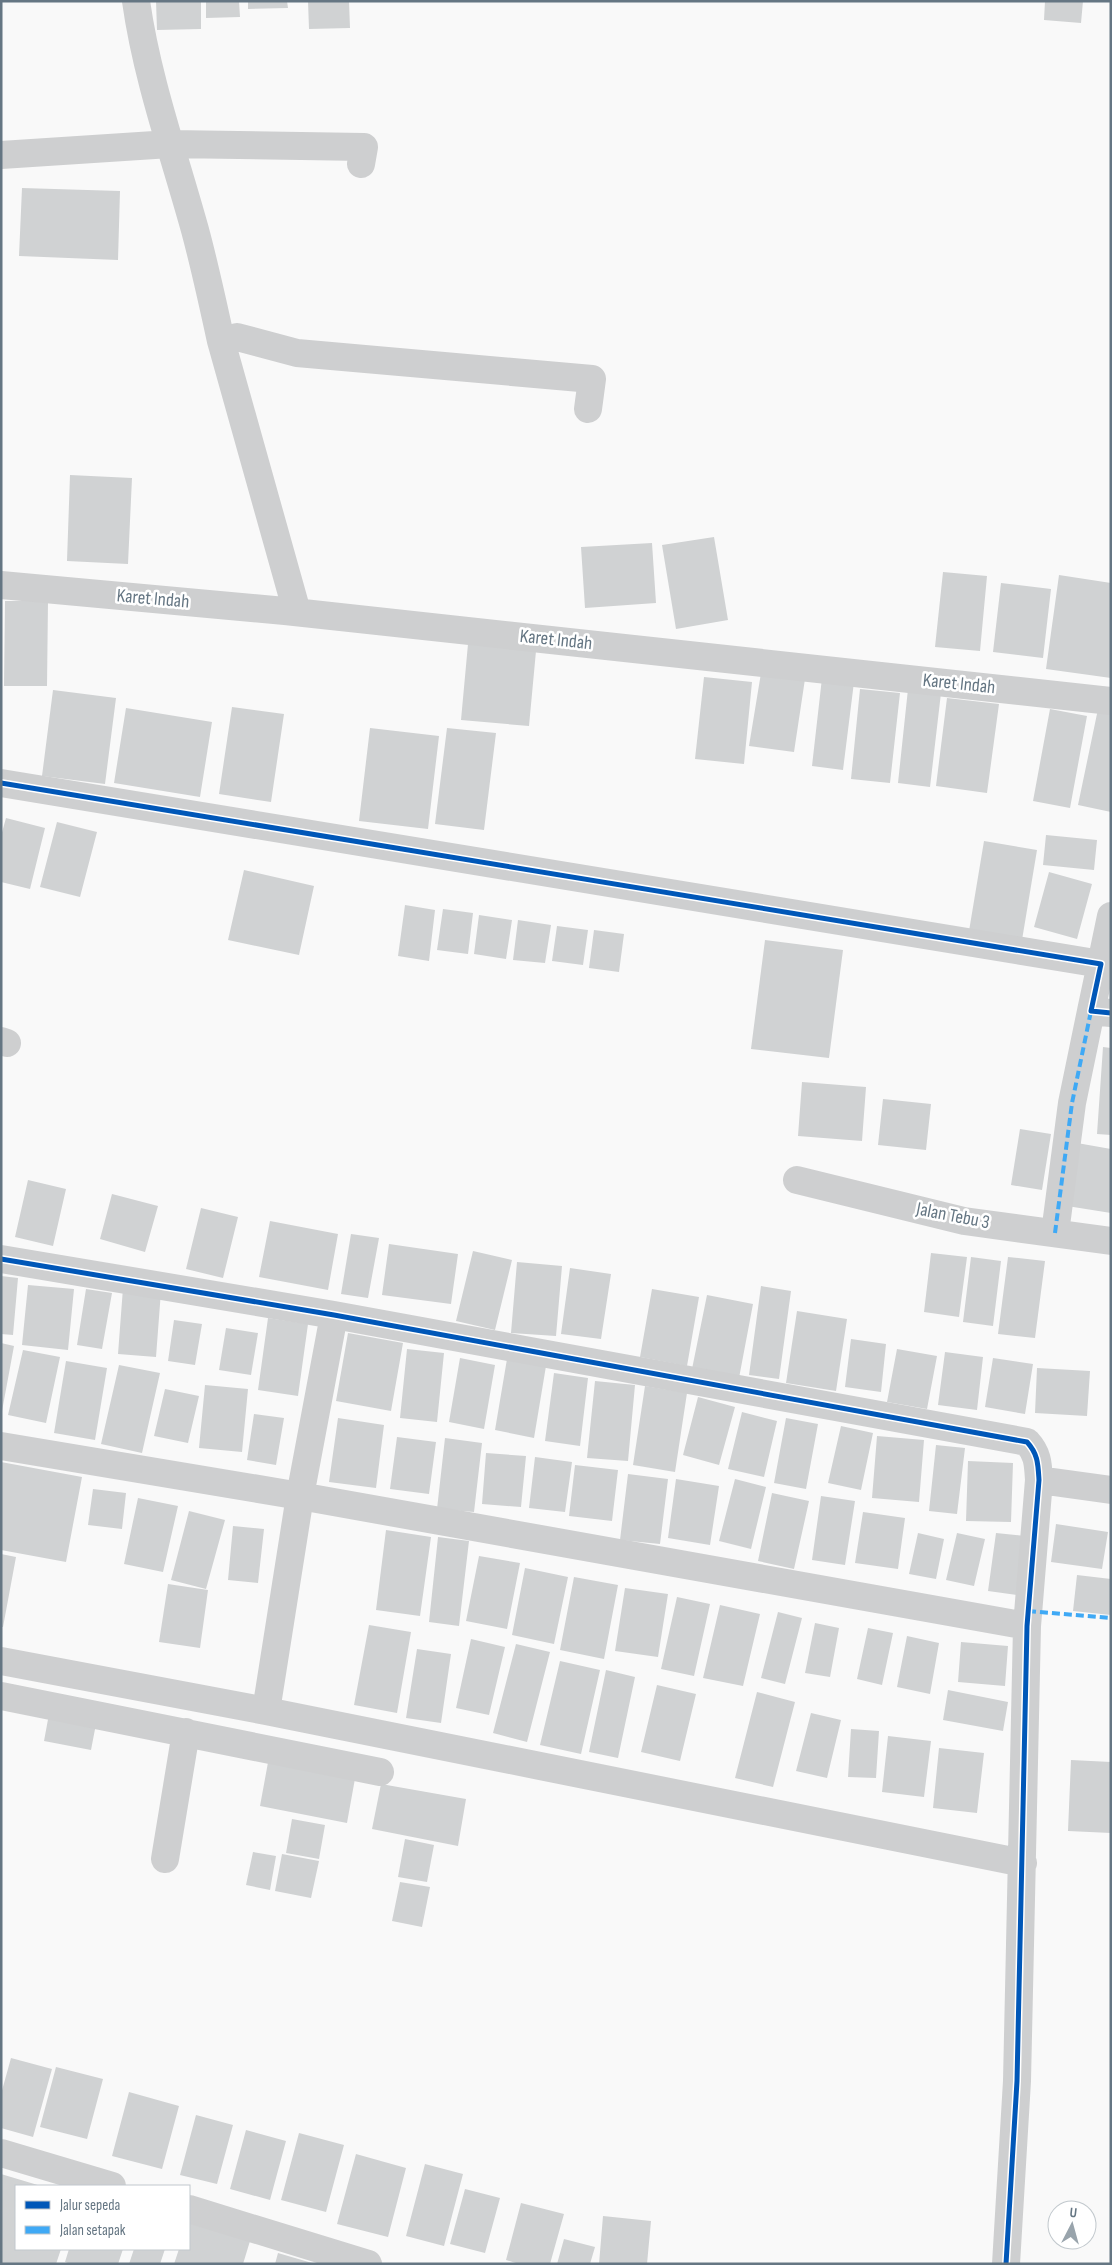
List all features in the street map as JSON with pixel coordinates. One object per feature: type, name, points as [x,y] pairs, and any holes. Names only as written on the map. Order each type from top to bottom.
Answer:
[{"type":"street","points":[[136,1],[139,21],[170,144],[195,230],[221,341],[297,612]]},
{"type":"street","points":[[1,155],[170,144],[364,147],[361,164]]},
{"type":"street","points":[[221,341],[237,337],[296,353],[592,379],[588,409]]},
{"type":"street","name":"Karet Indah","points":[[1,585],[297,612],[1111,701]]},
{"type":"street","points":[[1,783],[1101,964]]},
{"type":"street","points":[[1054,1233],[1072,1103],[1101,1012],[1101,964],[1111,916]]},
{"type":"street","name":"Jalan Tebu 3","points":[[797,1180],[964,1220],[1111,1241]]},
{"type":"street","points":[[1,1260],[334,1314],[1027,1442],[1035,1451],[1038,1461],[1039,1480],[1027,1626],[1017,2081],[1006,2264]]},
{"type":"street","points":[[266,1711],[300,1496],[334,1314]]},
{"type":"street","points":[[1,1446],[300,1496],[1027,1626]]},
{"type":"street","points":[[1039,1480],[1111,1490]]},
{"type":"street","points":[[1,1661],[266,1711],[1023,1863]]},
{"type":"street","points":[[1,1696],[380,1772]]},
{"type":"street","points":[[165,1859],[186,1732]]},
{"type":"street","points":[[1,2153],[109,2185]]},
{"type":"street","points":[[190,2210],[368,2264]]},
{"type":"building","points":[[156,1],[201,1],[201,29],[157,30]]},
{"type":"building","points":[[206,1],[239,1],[240,17],[206,18]]},
{"type":"building","points":[[248,1],[287,1],[288,8],[248,9]]},
{"type":"building","points":[[308,1],[349,1],[350,28],[309,29]]},
{"type":"building","points":[[1045,1],[1083,1],[1081,23],[1044,20]]},
{"type":"building","points":[[22,188],[120,191],[118,260],[19,256]]},
{"type":"building","points":[[70,475],[132,478],[128,564],[67,561]]},
{"type":"building","points":[[714,537],[728,620],[676,629],[662,545]]},
{"type":"building","points":[[652,543],[656,603],[585,608],[581,547]]},
{"type":"building","points":[[943,572],[987,576],[980,651],[935,647]]},
{"type":"building","points":[[1059,575],[1111,583],[1111,678],[1046,669]]},
{"type":"building","points":[[1001,583],[1051,589],[1043,658],[993,652]]},
{"type":"building","points":[[5,601],[48,601],[47,686],[4,686]]},
{"type":"building","points":[[468,644],[536,651],[529,726],[461,720]]},
{"type":"building","points":[[761,673],[805,679],[794,752],[749,746]]},
{"type":"building","points":[[704,677],[752,682],[744,764],[695,759]]},
{"type":"building","points":[[822,678],[854,682],[843,770],[812,766]]},
{"type":"building","points":[[860,689],[900,693],[890,783],[851,779]]},
{"type":"building","points":[[908,689],[941,693],[930,787],[898,783]]},
{"type":"building","points":[[53,690],[116,698],[105,784],[42,776]]},
{"type":"building","points":[[947,698],[999,704],[987,793],[936,786]]},
{"type":"building","points":[[232,707],[284,714],[271,802],[219,794]]},
{"type":"building","points":[[126,708],[212,722],[200,797],[114,783]]},
{"type":"building","points":[[1050,709],[1087,716],[1070,808],[1033,801]]},
{"type":"building","points":[[1098,709],[1111,711],[1111,812],[1078,805]]},
{"type":"building","points":[[370,728],[439,736],[428,829],[359,821]]},
{"type":"building","points":[[447,728],[496,733],[484,830],[435,824]]},
{"type":"building","points":[[6,818],[45,828],[30,889],[1,882],[1,836]]},
{"type":"building","points":[[57,822],[97,832],[80,897],[40,887]]},
{"type":"building","points":[[1046,835],[1097,840],[1094,870],[1043,865]]},
{"type":"building","points":[[984,841],[1037,850],[1022,940],[969,931]]},
{"type":"building","points":[[244,870],[314,886],[299,955],[228,940]]},
{"type":"building","points":[[1049,872],[1092,884],[1077,939],[1034,927]]},
{"type":"building","points":[[405,905],[435,910],[429,961],[398,956]]},
{"type":"building","points":[[443,909],[473,913],[468,954],[437,950]]},
{"type":"building","points":[[479,915],[512,920],[506,959],[474,954]]},
{"type":"building","points":[[518,920],[551,925],[545,963],[513,960]]},
{"type":"building","points":[[557,926],[588,930],[583,965],[552,961]]},
{"type":"building","points":[[594,930],[624,934],[619,972],[589,968]]},
{"type":"building","points":[[765,940],[843,950],[829,1058],[751,1049]]},
{"type":"building","points":[[1103,1047],[1111,1048],[1111,1135],[1097,1134]]},
{"type":"building","points":[[802,1082],[866,1087],[862,1141],[798,1136]]},
{"type":"building","points":[[883,1099],[931,1104],[926,1150],[878,1145]]},
{"type":"building","points":[[1020,1129],[1051,1134],[1042,1190],[1011,1185]]},
{"type":"building","points":[[1077,1143],[1111,1149],[1111,1213],[1067,1206]]},
{"type":"building","points":[[28,1180],[66,1189],[53,1246],[15,1237]]},
{"type":"building","points":[[112,1194],[158,1206],[145,1252],[100,1239]]},
{"type":"building","points":[[201,1208],[238,1217],[223,1278],[186,1269]]},
{"type":"building","points":[[270,1221],[338,1234],[328,1290],[259,1277]]},
{"type":"building","points":[[351,1234],[379,1238],[368,1298],[341,1294]]},
{"type":"building","points":[[389,1244],[458,1254],[451,1304],[382,1295]]},
{"type":"building","points":[[473,1251],[512,1260],[495,1330],[456,1321]]},
{"type":"building","points":[[931,1253],[967,1257],[959,1317],[924,1312]]},
{"type":"building","points":[[971,1257],[1001,1261],[993,1326],[963,1322]]},
{"type":"building","points":[[1008,1257],[1045,1261],[1035,1338],[998,1334]]},
{"type":"building","points":[[517,1262],[562,1266],[556,1336],[511,1333]]},
{"type":"building","points":[[570,1268],[611,1274],[601,1339],[561,1334]]},
{"type":"building","points":[[1,1276],[18,1278],[13,1335],[1,1334]]},
{"type":"building","points":[[28,1285],[74,1289],[68,1350],[22,1345]]},
{"type":"building","points":[[761,1286],[791,1291],[779,1379],[749,1375]]},
{"type":"building","points":[[123,1288],[161,1291],[156,1357],[118,1354]]},
{"type":"building","points":[[86,1289],[112,1293],[102,1349],[77,1345]]},
{"type":"building","points":[[652,1289],[699,1297],[687,1366],[640,1357]]},
{"type":"building","points":[[707,1295],[753,1304],[739,1378],[692,1369]]},
{"type":"building","points":[[797,1311],[847,1319],[836,1391],[786,1383]]},
{"type":"building","points":[[268,1318],[308,1324],[298,1396],[258,1390]]},
{"type":"building","points":[[174,1320],[202,1324],[195,1365],[168,1361]]},
{"type":"building","points":[[226,1328],[258,1333],[251,1375],[219,1370]]},
{"type":"building","points":[[348,1333],[403,1343],[391,1411],[336,1401]]},
{"type":"building","points":[[851,1339],[886,1344],[881,1392],[845,1387]]},
{"type":"building","points":[[1,1343],[14,1346],[2,1411],[1,1411]]},
{"type":"building","points":[[407,1349],[444,1353],[437,1422],[400,1418]]},
{"type":"building","points":[[897,1349],[937,1356],[927,1409],[887,1402]]},
{"type":"building","points":[[23,1350],[60,1357],[46,1423],[8,1415]]},
{"type":"building","points":[[945,1352],[983,1357],[977,1410],[938,1405]]},
{"type":"building","points":[[460,1358],[495,1365],[484,1429],[449,1422]]},
{"type":"building","points":[[993,1358],[1033,1364],[1025,1414],[985,1407]]},
{"type":"building","points":[[507,1359],[546,1366],[534,1438],[495,1430]]},
{"type":"building","points":[[66,1361],[107,1368],[95,1440],[54,1433]]},
{"type":"building","points":[[119,1365],[160,1373],[142,1453],[101,1444]]},
{"type":"building","points":[[1037,1368],[1090,1371],[1087,1416],[1035,1413]]},
{"type":"building","points":[[554,1373],[588,1378],[580,1446],[545,1441]]},
{"type":"building","points":[[595,1381],[635,1385],[628,1461],[587,1458]]},
{"type":"building","points":[[205,1385],[248,1389],[242,1452],[199,1448]]},
{"type":"building","points":[[645,1386],[687,1393],[675,1472],[633,1465]]},
{"type":"building","points":[[165,1389],[199,1396],[188,1443],[154,1436]]},
{"type":"building","points":[[698,1397],[735,1407],[719,1465],[683,1455]]},
{"type":"building","points":[[742,1412],[777,1421],[764,1477],[728,1469]]},
{"type":"building","points":[[254,1414],[284,1418],[276,1465],[247,1460]]},
{"type":"building","points":[[338,1418],[384,1425],[376,1488],[329,1482]]},
{"type":"building","points":[[786,1418],[818,1424],[806,1489],[774,1483]]},
{"type":"building","points":[[841,1426],[873,1433],[861,1490],[828,1483]]},
{"type":"building","points":[[877,1436],[924,1440],[919,1502],[872,1498]]},
{"type":"building","points":[[397,1437],[436,1442],[429,1494],[390,1489]]},
{"type":"building","points":[[445,1438],[482,1443],[474,1512],[437,1509]]},
{"type":"building","points":[[936,1445],[965,1448],[957,1514],[929,1511]]},
{"type":"building","points":[[486,1453],[526,1456],[521,1507],[482,1504]]},
{"type":"building","points":[[535,1457],[572,1462],[565,1512],[529,1508]]},
{"type":"building","points":[[968,1461],[1013,1463],[1011,1522],[966,1521]]},
{"type":"building","points":[[1,1462],[82,1477],[66,1562],[1,1550]]},
{"type":"building","points":[[575,1465],[618,1470],[612,1521],[569,1516]]},
{"type":"building","points":[[628,1474],[668,1479],[660,1544],[620,1540]]},
{"type":"building","points":[[676,1479],[719,1486],[710,1545],[668,1538]]},
{"type":"building","points":[[735,1479],[766,1487],[751,1549],[719,1541]]},
{"type":"building","points":[[93,1489],[126,1493],[122,1529],[88,1525]]},
{"type":"building","points":[[772,1493],[809,1501],[794,1569],[758,1561]]},
{"type":"building","points":[[821,1496],[855,1501],[845,1565],[812,1560]]},
{"type":"building","points":[[138,1498],[178,1506],[163,1572],[124,1564]]},
{"type":"building","points":[[189,1511],[225,1520],[206,1589],[171,1580]]},
{"type":"building","points":[[863,1512],[905,1518],[898,1569],[855,1563]]},
{"type":"building","points":[[1056,1524],[1108,1532],[1102,1569],[1051,1562]]},
{"type":"building","points":[[233,1526],[264,1529],[258,1583],[228,1580]]},
{"type":"building","points":[[386,1530],[431,1537],[420,1616],[376,1610]]},
{"type":"building","points":[[918,1533],[944,1539],[936,1579],[909,1574]]},
{"type":"building","points":[[957,1533],[985,1539],[974,1586],[946,1580]]},
{"type":"building","points":[[996,1533],[1025,1536],[1017,1595],[988,1591]]},
{"type":"building","points":[[438,1537],[469,1541],[459,1626],[429,1622]]},
{"type":"building","points":[[1,1554],[16,1557],[3,1627],[1,1627]]},
{"type":"building","points":[[479,1556],[520,1563],[507,1629],[466,1621]]},
{"type":"building","points":[[525,1568],[568,1577],[554,1644],[512,1635]]},
{"type":"building","points":[[1077,1575],[1111,1579],[1111,1615],[1073,1611]]},
{"type":"building","points":[[574,1577],[618,1585],[604,1659],[560,1650]]},
{"type":"building","points":[[168,1584],[208,1590],[200,1648],[159,1642]]},
{"type":"building","points":[[625,1588],[668,1594],[658,1657],[615,1651]]},
{"type":"building","points":[[677,1597],[710,1604],[694,1676],[661,1669]]},
{"type":"building","points":[[720,1605],[760,1614],[743,1686],[703,1678]]},
{"type":"building","points":[[778,1612],[802,1618],[785,1684],[761,1678]]},
{"type":"building","points":[[815,1623],[839,1628],[830,1677],[805,1673]]},
{"type":"building","points":[[369,1625],[411,1632],[397,1713],[354,1705]]},
{"type":"building","points":[[868,1628],[893,1633],[882,1685],[857,1679]]},
{"type":"building","points":[[907,1636],[939,1643],[930,1694],[897,1687]]},
{"type":"building","points":[[471,1639],[505,1647],[489,1715],[456,1708]]},
{"type":"building","points":[[961,1642],[1008,1646],[1005,1686],[958,1682]]},
{"type":"building","points":[[516,1644],[550,1652],[527,1742],[493,1733]]},
{"type":"building","points":[[417,1649],[451,1654],[441,1723],[406,1718]]},
{"type":"building","points":[[560,1661],[600,1670],[581,1754],[540,1745]]},
{"type":"building","points":[[606,1670],[635,1677],[618,1758],[589,1752]]},
{"type":"building","points":[[657,1685],[696,1694],[680,1761],[641,1752]]},
{"type":"building","points":[[948,1690],[1008,1702],[1003,1731],[943,1720]]},
{"type":"building","points":[[757,1692],[795,1702],[773,1787],[735,1778]]},
{"type":"building","points":[[811,1713],[841,1720],[827,1778],[796,1771]]},
{"type":"building","points":[[49,1714],[96,1724],[91,1750],[44,1741]]},
{"type":"building","points":[[851,1729],[879,1731],[876,1778],[848,1777]]},
{"type":"building","points":[[888,1736],[931,1741],[924,1797],[882,1792]]},
{"type":"building","points":[[939,1748],[984,1753],[977,1813],[933,1808]]},
{"type":"building","points":[[269,1757],[356,1773],[347,1823],[260,1806]]},
{"type":"building","points":[[1071,1760],[1111,1762],[1111,1833],[1068,1831]]},
{"type":"building","points":[[381,1784],[466,1799],[458,1846],[372,1829]]},
{"type":"building","points":[[292,1819],[325,1825],[319,1859],[286,1853]]},
{"type":"building","points":[[405,1839],[434,1845],[427,1882],[398,1877]]},
{"type":"building","points":[[253,1852],[276,1856],[270,1890],[246,1885]]},
{"type":"building","points":[[282,1854],[319,1861],[311,1898],[275,1891]]},
{"type":"building","points":[[400,1882],[430,1887],[422,1927],[392,1921]]},
{"type":"building","points":[[11,2058],[52,2069],[33,2137],[1,2128],[1,2094]]},
{"type":"building","points":[[56,2067],[103,2079],[87,2139],[40,2127]]},
{"type":"building","points":[[129,2092],[179,2106],[162,2169],[112,2156]]},
{"type":"building","points":[[196,2115],[233,2125],[217,2184],[180,2175]]},
{"type":"building","points":[[246,2130],[286,2141],[270,2200],[230,2189]]},
{"type":"building","points":[[299,2133],[344,2145],[326,2212],[281,2200]]},
{"type":"building","points":[[356,2154],[406,2168],[388,2237],[337,2224]]},
{"type":"building","points":[[425,2164],[463,2174],[444,2246],[406,2236]]},
{"type":"building","points":[[1,2174],[38,2185],[15,2185],[15,2250],[61,2250],[56,2264],[1,2264]]},
{"type":"building","points":[[465,2189],[500,2198],[485,2253],[450,2244]]},
{"type":"building","points":[[521,2203],[564,2214],[550,2264],[519,2264],[506,2260]]},
{"type":"building","points":[[603,2216],[651,2221],[647,2264],[599,2264]]},
{"type":"building","points":[[190,2222],[250,2241],[243,2264],[174,2264],[179,2250],[190,2250]]},
{"type":"building","points":[[564,2239],[595,2247],[590,2264],[557,2264]]},
{"type":"building","points":[[69,2250],[123,2250],[118,2264],[71,2264],[65,2262]]},
{"type":"building","points":[[134,2250],[165,2250],[160,2264],[129,2264]]},
{"type":"building","points":[[278,2253],[312,2263],[312,2264],[275,2264]]},
{"type":"marked path","points":[[1055,1233],[1072,1103],[1091,1011]]},
{"type":"marked path","points":[[1028,1611],[1111,1618]]},
{"type":"cycle path","points":[[1,783],[1101,964],[1091,1011],[1111,1013]]},
{"type":"cycle path","points":[[1,1259],[334,1315],[1027,1442],[1031,1446],[1038,1464],[1039,1480],[1027,1626],[1017,2081],[1006,2264]]}]
